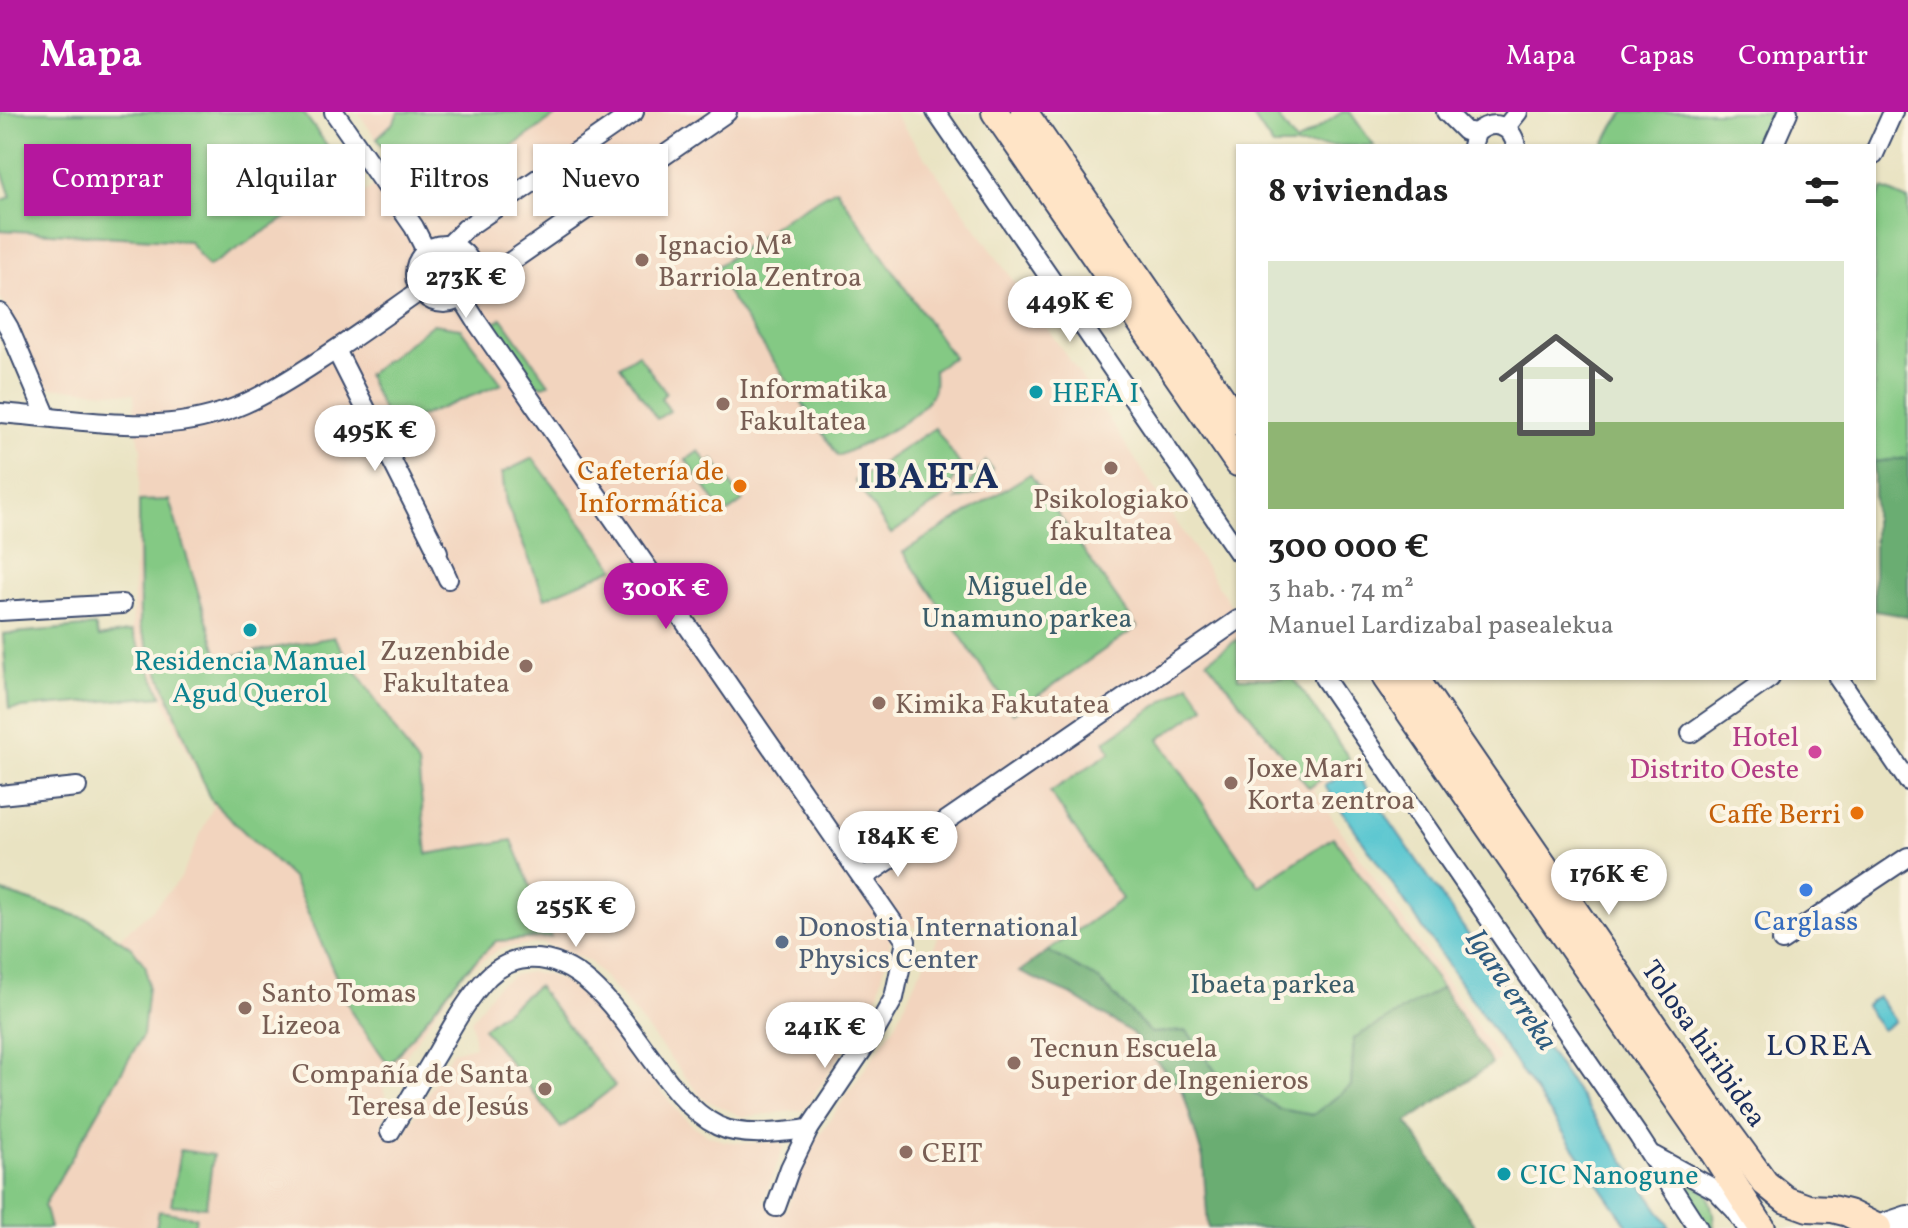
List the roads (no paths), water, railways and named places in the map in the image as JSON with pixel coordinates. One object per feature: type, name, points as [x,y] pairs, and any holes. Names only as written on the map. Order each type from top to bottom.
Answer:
[{"type":"main road","points":[[995,112],[1236,460]]},
{"type":"main road","points":[[1024,112],[1236,419]]},
{"type":"main road","name":"Tolosa hiribidea","points":[[1387,680],[1702,1135],[1762,1228]]},
{"type":"main road","name":"Tolosa hiribidea","points":[[1416,680],[1699,1092],[1765,1183],[1786,1200],[1808,1208],[1848,1213],[1878,1228]]},
{"type":"street","points":[[334,112],[414,227],[426,251]]},
{"type":"street","points":[[449,245],[465,229],[634,112]]},
{"type":"street","points":[[727,112],[467,290],[450,303],[436,302],[424,296],[416,282],[416,265],[420,257],[437,246],[449,245],[464,252],[470,259],[474,275],[467,290],[484,333],[906,941],[894,998],[809,1129],[776,1207]]},
{"type":"street","points":[[936,112],[1236,549]]},
{"type":"street","points":[[1446,112],[1474,140],[1489,125],[1498,125],[1512,133],[1515,144]]},
{"type":"street","points":[[1506,127],[1518,112]]},
{"type":"street","points":[[1774,144],[1788,112]]},
{"type":"street","points":[[1876,150],[1893,112]]},
{"type":"street","points":[[0,413],[135,424],[206,417],[272,392],[420,291]]},
{"type":"street","points":[[0,313],[47,417]]},
{"type":"street","points":[[336,350],[438,552],[448,579]]},
{"type":"street","points":[[0,611],[122,604]]},
{"type":"street","points":[[863,878],[1236,621]]},
{"type":"street","points":[[1325,680],[1651,1154],[1698,1228]]},
{"type":"street","points":[[1691,733],[1767,680]]},
{"type":"street","points":[[1839,680],[1908,781]]},
{"type":"street","points":[[0,795],[77,787]]},
{"type":"street","points":[[1782,941],[1908,857]]},
{"type":"street","points":[[390,1132],[459,1015],[490,975],[522,959],[541,958],[577,973],[591,984],[685,1100],[702,1116],[736,1132],[776,1133],[809,1129]]},
{"type":"street","points":[[1651,1154],[1716,1190],[1747,1228]]},
{"type":"street","points":[[1878,1228],[1908,1218]]},
{"type":"water","points":[[1353,768],[1670,1228],[1629,1228],[1325,786]]},
{"type":"water","points":[[1878,997],[1895,1021],[1882,1030],[1865,1006]]},
{"type":"place","name":"Ignacio Mª Barriola Zentroa","points":[[642,260]]},
{"type":"place","name":"HEFA I","points":[[1036,392]]},
{"type":"place","name":"Informatika Fakultatea","points":[[723,404]]},
{"type":"place","name":"Psikologiako fakultatea","points":[[1111,468]]},
{"type":"place","name":"Cafetería de Informática","points":[[740,486]]},
{"type":"place","name":"Residencia Manuel Agud Querol","points":[[250,630]]},
{"type":"place","name":"Zuzenbide Fakultatea","points":[[526,666]]},
{"type":"place","name":"Kimika Fakutatea","points":[[879,703]]},
{"type":"place","name":"Hotel Distrito Oeste","points":[[1815,752]]},
{"type":"place","name":"Joxe Mari Korta zentroa","points":[[1231,783]]},
{"type":"place","name":"Caffe Berri","points":[[1857,813]]},
{"type":"place","name":"Carglass","points":[[1806,890]]},
{"type":"place","name":"Donostia International Physics Center","points":[[782,942]]},
{"type":"place","name":"Santo Tomas Lizeoa","points":[[245,1008]]},
{"type":"place","name":"Tecnun Escuela Superior de Ingenieros","points":[[1014,1063]]},
{"type":"place","name":"Compañía de Santa Teresa de Jesús","points":[[545,1089]]},
{"type":"place","name":"CEIT","points":[[906,1152]]},
{"type":"place","name":"CIC Nanogune","points":[[1504,1174]]},
{"type":"district","name":"IBAETA","points":[[929,475]]},
{"type":"district","name":"LOREA","points":[[1820,1045]]},
{"type":"park label","name":"Miguel de Unamuno parkea","points":[[1027,601]]},
{"type":"park label","name":"Ibaeta parkea","points":[[1273,983]]},
{"type":"water label","name":"Igara erreka","points":[[1512,989]]}]
